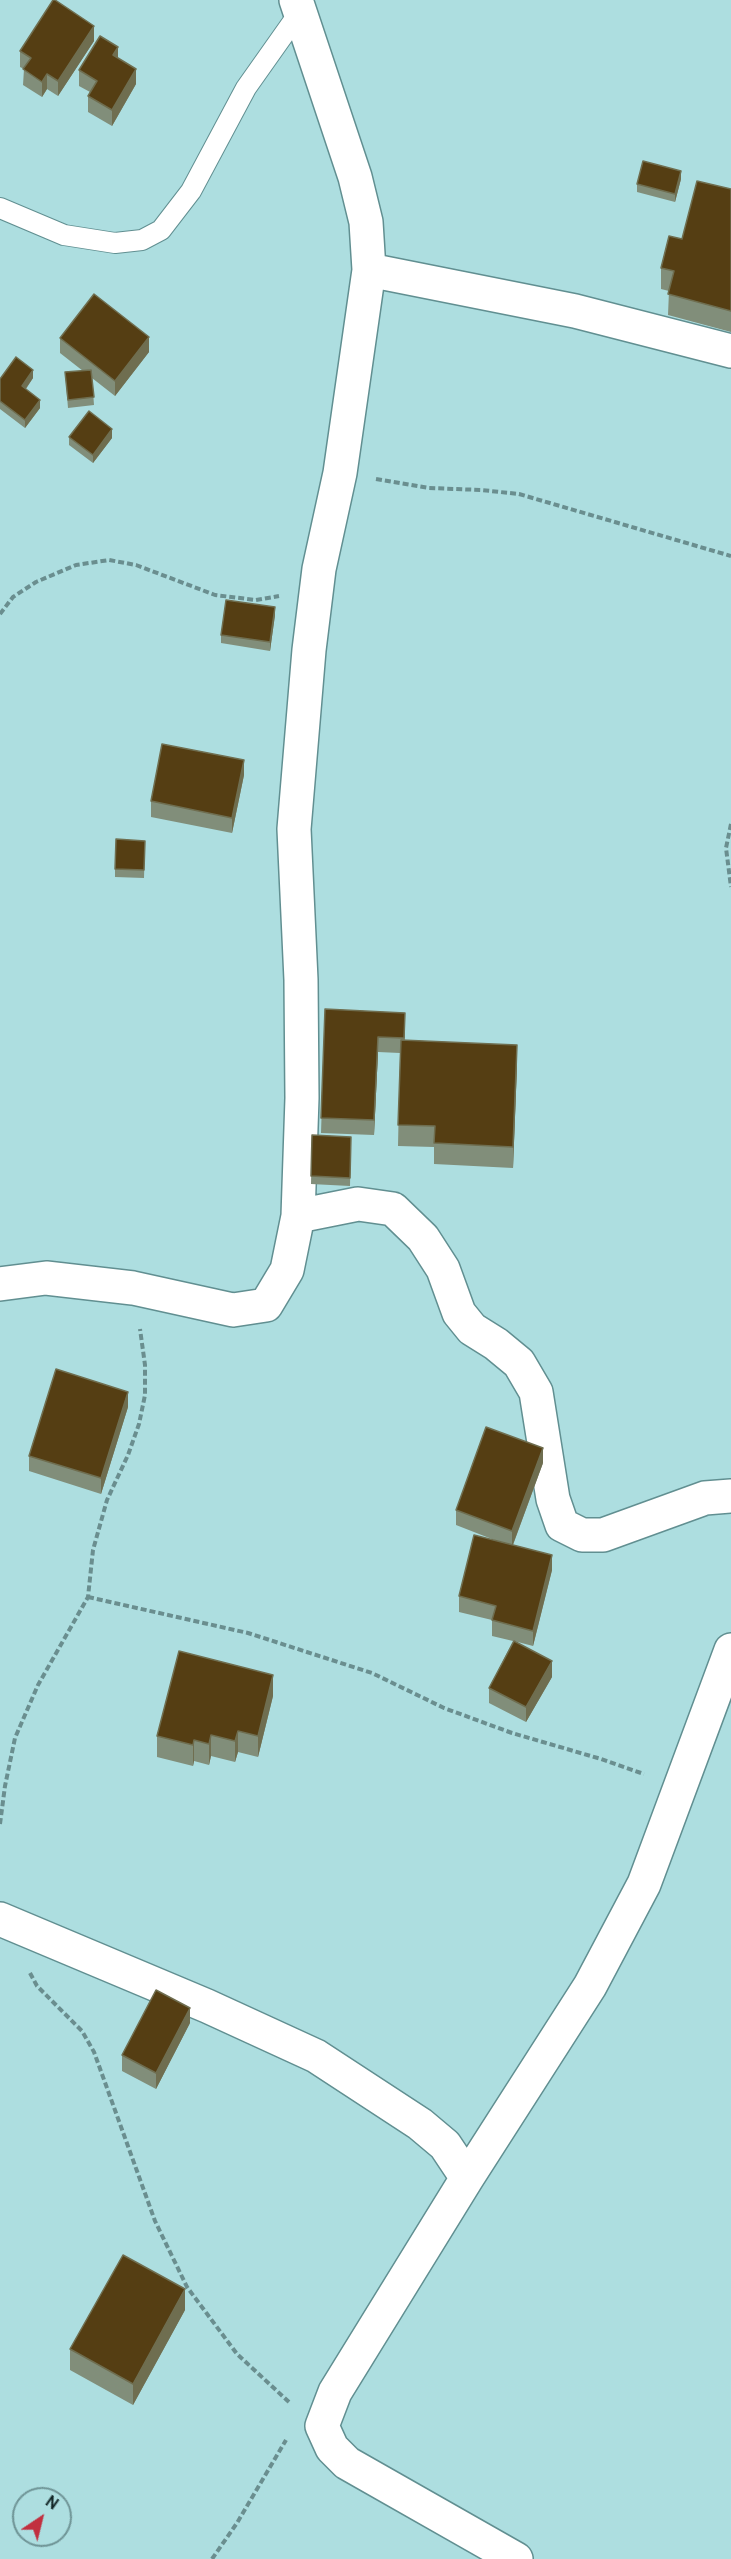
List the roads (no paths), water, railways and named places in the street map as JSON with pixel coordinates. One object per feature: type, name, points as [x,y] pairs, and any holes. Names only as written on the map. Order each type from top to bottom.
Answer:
[{"type":"street","points":[[0,1284],[46,1278],[133,1288],[233,1310],[266,1305],[287,1270],[298,1216],[303,1098],[301,980],[294,830],[309,650],[319,569],[340,473],[369,270],[366,222],[355,177],[297,7]]},
{"type":"street","points":[[369,270],[575,311],[731,351]]},
{"type":"street","points":[[298,1216],[358,1204],[393,1209],[423,1238],[443,1269],[459,1313],[472,1329],[496,1344],[519,1363],[536,1392],[553,1499],[562,1525],[582,1535],[603,1535],[705,1498],[731,1496]]},
{"type":"street","points":[[516,2559],[347,2463],[332,2448],[311,2420],[335,2392],[467,2178],[590,1986],[644,1884],[731,1650]]},
{"type":"street","points":[[0,1919],[207,2006],[316,2056],[420,2124],[446,2145],[467,2178]]},
{"type":"lane","points":[[0,208],[64,235],[115,243],[142,240],[161,230],[191,191],[246,88],[297,7]]}]
